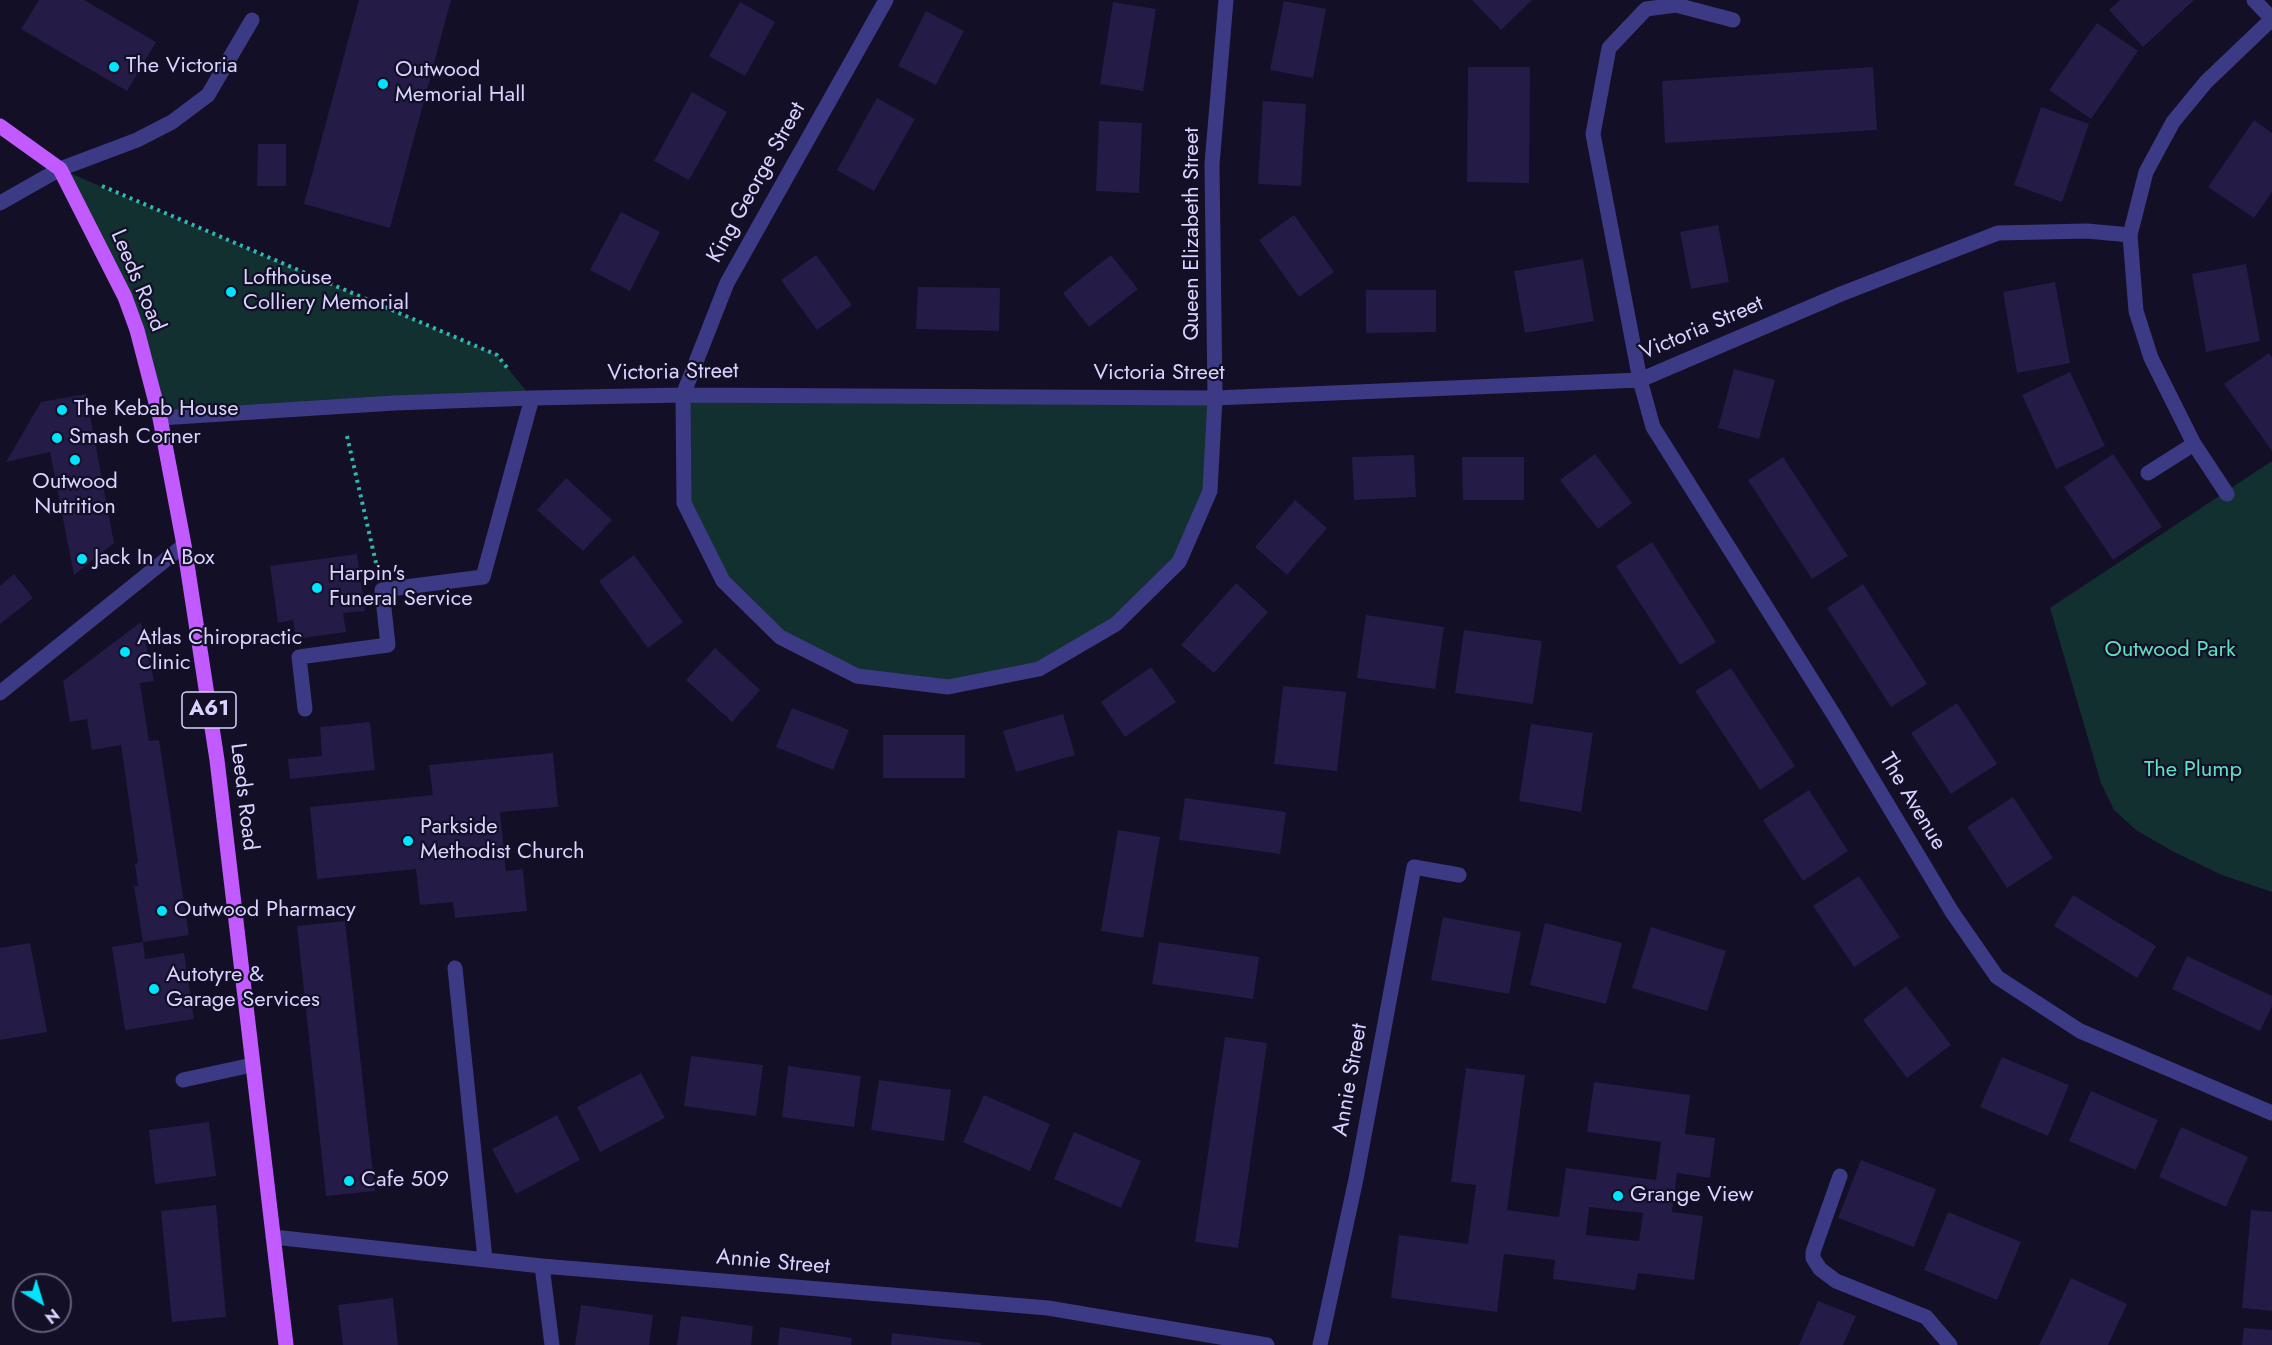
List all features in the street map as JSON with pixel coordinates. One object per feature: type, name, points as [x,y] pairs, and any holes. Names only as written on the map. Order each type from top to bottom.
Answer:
[{"type":"main road","name":"Leeds Road","points":[[0,126],[60,169],[124,297],[137,330],[160,418],[184,545],[217,760],[286,1345]]},
{"type":"street","name":"King George Street","points":[[683,394],[727,283],[886,0]]},
{"type":"street","name":"Queen Elizabeth Street","points":[[683,394],[684,503],[723,581],[780,637],[857,676],[948,687],[1039,669],[1116,624],[1179,562],[1210,491],[1215,398],[1212,164],[1226,0]]},
{"type":"street","points":[[2227,494],[2194,444],[2151,358],[2136,311],[2130,235],[2146,172],[2173,122],[2206,82],[2272,19],[2254,0]]},
{"type":"street","name":"The Avenue","points":[[1733,20],[1676,5],[1646,9],[1609,48],[1593,134],[1640,380],[1653,427],[1834,716],[1952,912],[1997,977],[2080,1031],[2272,1113]]},
{"type":"street","points":[[0,203],[60,169],[137,140],[172,122],[208,94],[252,20]]},
{"type":"street","name":"Victoria Street","points":[[160,418],[532,398],[683,394],[1215,398],[1640,380],[1842,294],[1998,233],[2087,231],[2130,235]]},
{"type":"street","points":[[305,710],[299,657],[388,645],[382,590],[483,578],[532,398]]},
{"type":"street","points":[[2148,473],[2194,444]]},
{"type":"street","points":[[0,693],[184,545]]},
{"type":"street","name":"Annie Street","points":[[1320,1345],[1356,1179],[1414,867],[1459,875]]},
{"type":"street","points":[[455,968],[485,1259]]},
{"type":"street","points":[[183,1080],[252,1065]]},
{"type":"street","points":[[1840,1176],[1813,1252],[1813,1258],[1820,1269],[1836,1281],[1926,1317],[1950,1345]]},
{"type":"street","name":"Annie Street","points":[[273,1237],[543,1266],[1048,1308],[1267,1345]]},
{"type":"street","points":[[543,1266],[552,1345]]},
{"type":"path","points":[[60,169],[497,355],[532,398]]},
{"type":"path","points":[[340,407],[382,590]]},
{"type":"green space","points":[[60,169],[497,355],[532,398],[160,418],[137,330]]},
{"type":"green space","points":[[683,395],[1215,398],[1210,491],[1179,562],[1116,624],[1039,669],[948,687],[857,676],[780,637],[723,581],[684,503]]},
{"type":"green space","name":"Outwood Park","points":[[2272,461],[2272,892],[2222,875],[2174,852],[2136,830],[2114,810],[2101,783],[2050,608]]},
{"type":"building","name":"The Victoria","points":[[39,0],[84,0],[156,42],[127,91],[21,29]]},
{"type":"building","name":"Outwood Memorial Hall","points":[[359,0],[451,0],[390,228],[304,204]]},
{"type":"building","points":[[1472,0],[1532,0],[1501,30]]},
{"type":"building","points":[[2120,0],[2194,0],[2143,47],[2109,10]]},
{"type":"building","points":[[1284,1],[1326,9],[1313,78],[1270,70]]},
{"type":"building","points":[[740,2],[775,22],[745,76],[709,56]]},
{"type":"building","points":[[1113,2],[1156,9],[1143,91],[1100,84]]},
{"type":"building","points":[[926,11],[964,31],[936,85],[898,66]]},
{"type":"building","points":[[2097,23],[2138,51],[2091,119],[2049,90]]},
{"type":"building","points":[[1468,67],[1530,67],[1529,183],[1467,182]]},
{"type":"building","points":[[1873,67],[1877,130],[1665,143],[1662,81]]},
{"type":"building","points":[[692,92],[727,112],[689,180],[654,161]]},
{"type":"building","points":[[877,98],[915,119],[874,191],[837,170]]},
{"type":"building","points":[[1263,101],[1306,104],[1301,186],[1258,184]]},
{"type":"building","points":[[2041,107],[2089,124],[2062,202],[2014,185]]},
{"type":"building","points":[[2254,120],[2272,133],[2272,192],[2254,218],[2208,187]]},
{"type":"building","points":[[1099,121],[1142,123],[1139,193],[1096,191]]},
{"type":"building","points":[[258,144],[286,144],[286,186],[257,186]]},
{"type":"building","points":[[621,212],[660,232],[630,291],[590,270]]},
{"type":"building","points":[[1294,215],[1334,272],[1299,297],[1259,240]]},
{"type":"building","points":[[1718,225],[1729,282],[1691,289],[1680,232]]},
{"type":"building","points":[[816,255],[852,305],[817,330],[781,280]]},
{"type":"building","points":[[1111,255],[1138,289],[1089,327],[1063,293]]},
{"type":"building","points":[[1583,259],[1594,321],[1525,333],[1514,271]]},
{"type":"building","points":[[2246,264],[2260,341],[2206,352],[2192,274]]},
{"type":"building","points":[[2055,282],[2070,363],[2017,373],[2003,292]]},
{"type":"building","points":[[918,287],[1000,288],[999,331],[916,329]]},
{"type":"building","points":[[1366,290],[1436,290],[1436,332],[1366,333]]},
{"type":"building","points":[[2269,353],[2272,357],[2272,451],[2224,384]]},
{"type":"building","points":[[1734,369],[1775,380],[1759,439],[1718,428]]},
{"type":"building","points":[[2070,372],[2105,446],[2056,469],[2022,395]]},
{"type":"building","points":[[86,394],[114,543],[74,575],[50,452],[6,462],[41,402]]},
{"type":"building","points":[[1595,454],[1632,503],[1598,529],[1560,480]]},
{"type":"building","points":[[2113,454],[2162,527],[2113,560],[2064,487]]},
{"type":"building","points":[[1414,455],[1416,497],[1354,500],[1352,457]]},
{"type":"building","points":[[1462,457],[1524,457],[1524,500],[1463,500]]},
{"type":"building","points":[[1783,457],[1848,556],[1812,579],[1748,480]]},
{"type":"building","points":[[566,478],[612,520],[583,551],[537,510]]},
{"type":"building","points":[[1295,500],[1327,528],[1287,575],[1255,547]]},
{"type":"building","points":[[1652,542],[1716,642],[1680,665],[1616,566]]},
{"type":"building","name":"Harpin's Funeral Service","points":[[357,554],[365,611],[343,613],[346,632],[296,639],[293,620],[278,623],[270,566]]},
{"type":"building","points":[[634,555],[683,622],[648,648],[599,581]]},
{"type":"building","points":[[14,574],[33,598],[0,624],[0,586]]},
{"type":"building","points":[[1236,583],[1268,612],[1214,673],[1181,645]]},
{"type":"building","points":[[1863,584],[1927,684],[1891,707],[1827,608]]},
{"type":"building","points":[[1366,615],[1444,627],[1435,689],[1357,678]]},
{"type":"building","points":[[141,622],[154,681],[140,683],[149,741],[159,740],[189,935],[143,942],[134,886],[138,886],[135,864],[138,863],[121,745],[92,750],[87,719],[70,722],[63,681]]},
{"type":"building","points":[[1464,630],[1542,641],[1533,704],[1455,693]]},
{"type":"building","points":[[715,648],[760,690],[732,722],[686,680]]},
{"type":"building","points":[[1151,667],[1176,702],[1125,737],[1101,702]]},
{"type":"building","points":[[1731,668],[1795,766],[1760,790],[1695,691]]},
{"type":"building","points":[[1283,686],[1346,692],[1337,771],[1274,764]]},
{"type":"building","points":[[1957,703],[1997,764],[1951,794],[1911,733]]},
{"type":"building","points":[[792,708],[849,730],[833,770],[776,747]]},
{"type":"building","points":[[1063,714],[1075,755],[1016,772],[1003,731]]},
{"type":"building","points":[[370,722],[375,770],[290,779],[288,759],[322,756],[320,727]]},
{"type":"building","points":[[1531,724],[1593,733],[1581,812],[1519,801]]},
{"type":"building","points":[[883,735],[965,735],[965,778],[883,778]]},
{"type":"building","name":"Parkside Methodist Church","points":[[553,753],[558,807],[500,812],[506,871],[523,869],[527,911],[455,918],[453,902],[420,905],[416,869],[317,879],[310,807],[433,795],[429,765]]},
{"type":"building","points":[[1809,790],[1848,851],[1803,881],[1763,820]]},
{"type":"building","points":[[2013,797],[2053,858],[2007,888],[1967,827]]},
{"type":"building","points":[[1185,798],[1286,812],[1280,854],[1179,840]]},
{"type":"building","points":[[1118,830],[1160,837],[1143,938],[1101,931]]},
{"type":"building","points":[[1859,876],[1900,937],[1854,967],[1813,906]]},
{"type":"building","points":[[2073,895],[2156,946],[2137,978],[2054,926]]},
{"type":"building","points":[[1443,917],[1521,932],[1509,994],[1431,980]]},
{"type":"building","points":[[345,921],[375,1191],[326,1196],[297,926]]},
{"type":"building","points":[[1545,923],[1622,943],[1606,1004],[1530,985]]},
{"type":"building","points":[[1651,927],[1726,951],[1707,1011],[1632,988]]},
{"type":"building","name":"Autotyre & Garage Services","points":[[143,942],[145,959],[184,953],[194,1019],[125,1030],[112,947]]},
{"type":"building","points":[[1159,942],[1259,957],[1253,999],[1152,984]]},
{"type":"building","points":[[30,943],[47,1032],[0,1040],[0,948]]},
{"type":"building","points":[[2187,956],[2272,996],[2272,1006],[2260,1031],[2172,989]]},
{"type":"building","points":[[1906,986],[1951,1045],[1907,1078],[1863,1020]]},
{"type":"building","points":[[1225,1037],[1267,1043],[1238,1248],[1195,1242]]},
{"type":"building","points":[[691,1056],[763,1065],[756,1116],[684,1106]]},
{"type":"building","points":[[2002,1057],[2069,1085],[2048,1136],[1980,1107]]},
{"type":"building","points":[[788,1066],[861,1076],[854,1127],[782,1117]]},
{"type":"building","name":"Grange View","points":[[1466,1068],[1525,1075],[1507,1210],[1559,1217],[1566,1168],[1656,1180],[1661,1142],[1587,1132],[1594,1082],[1690,1095],[1685,1134],[1715,1138],[1710,1178],[1677,1173],[1672,1212],[1703,1216],[1694,1280],[1638,1273],[1635,1290],[1553,1279],[1555,1260],[1504,1254],[1497,1312],[1391,1298],[1399,1235],[1468,1244],[1476,1185],[1451,1182]],"holes":[[[1589,1207],[1643,1213],[1639,1241],[1586,1235]]]},
{"type":"building","points":[[641,1073],[665,1118],[600,1152],[577,1107]]},
{"type":"building","points":[[879,1080],[951,1090],[944,1141],[871,1130]]},
{"type":"building","points":[[2091,1091],[2158,1120],[2136,1170],[2069,1141]]},
{"type":"building","points":[[984,1095],[1050,1124],[1030,1171],[963,1142]]},
{"type":"building","points":[[557,1115],[580,1160],[516,1194],[492,1149]]},
{"type":"building","points":[[209,1122],[216,1176],[155,1184],[149,1130]]},
{"type":"building","points":[[2181,1127],[2248,1157],[2226,1207],[2159,1177]]},
{"type":"building","points":[[1074,1132],[1141,1161],[1121,1208],[1054,1179]]},
{"type":"building","points":[[1861,1160],[1936,1189],[1914,1247],[1838,1218]]},
{"type":"building","points":[[216,1205],[226,1317],[172,1322],[161,1211]]},
{"type":"building","points":[[2251,1210],[2272,1212],[2272,1311],[2242,1308]]},
{"type":"building","points":[[1948,1212],[2021,1242],[1997,1300],[1924,1270]]},
{"type":"building","points":[[2071,1278],[2127,1304],[2108,1345],[2039,1345]]},
{"type":"building","points":[[393,1298],[398,1345],[343,1345],[338,1305]]},
{"type":"building","points":[[1818,1301],[1856,1316],[1843,1345],[1799,1345]]},
{"type":"building","points":[[581,1305],[653,1315],[649,1345],[575,1345]]},
{"type":"building","points":[[681,1316],[753,1326],[751,1345],[677,1345]]},
{"type":"building","points":[[780,1327],[852,1338],[851,1345],[778,1345]]},
{"type":"building","points":[[2244,1328],[2272,1330],[2272,1345],[2242,1345]]},
{"type":"building","points":[[892,1333],[981,1343],[981,1345],[891,1345]]},
{"type":"place","name":"The Victoria","points":[[114,67]]},
{"type":"place","name":"Outwood Memorial Hall","points":[[383,84]]},
{"type":"place","name":"Lofthouse Colliery Memorial","points":[[231,292]]},
{"type":"place","name":"The Kebab House","points":[[62,410]]},
{"type":"place","name":"Smash Corner","points":[[57,438]]},
{"type":"place","name":"Outwood Nutrition","points":[[75,460]]},
{"type":"place","name":"Jack In A Box","points":[[82,559]]},
{"type":"place","name":"Harpin's Funeral Service","points":[[317,588]]},
{"type":"place","name":"Atlas Chiropractic Clinic","points":[[125,652]]},
{"type":"place","name":"Parkside Methodist Church","points":[[408,841]]},
{"type":"place","name":"Outwood Pharmacy","points":[[162,911]]},
{"type":"place","name":"Autotyre & Garage Services","points":[[154,989]]},
{"type":"place","name":"Cafe 509","points":[[349,1181]]},
{"type":"place","name":"Grange View","points":[[1618,1196]]},
{"type":"park label","name":"The Plump","points":[[2193,771]]}]
